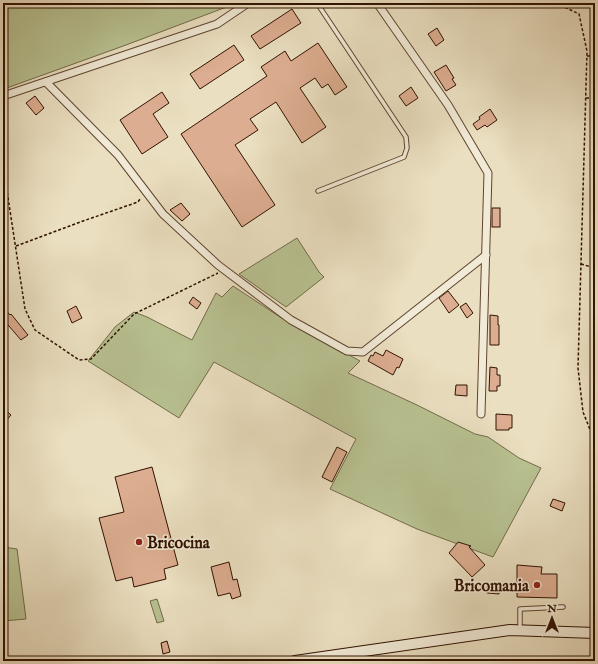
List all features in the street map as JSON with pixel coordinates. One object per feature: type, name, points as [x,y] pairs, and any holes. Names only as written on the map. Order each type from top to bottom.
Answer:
[{"type":"main road","points":[[295,661],[510,630],[595,633]]},
{"type":"street","points":[[3,96],[217,24],[248,3]]},
{"type":"street","points":[[377,3],[448,105],[488,173],[481,414]]},
{"type":"street","points":[[46,82],[118,155],[163,214],[218,265],[291,320],[347,351],[363,352],[486,255]]},
{"type":"lane","points":[[317,3],[406,137],[407,148],[404,158],[318,191]]},
{"type":"lane","points":[[520,630],[520,609],[563,608]]},
{"type":"path","points":[[556,3],[578,14],[587,50],[578,368],[583,412],[595,442]]},
{"type":"path","points":[[587,56],[595,56]]},
{"type":"path","points":[[586,98],[595,98]]},
{"type":"path","points":[[3,178],[7,190],[25,309],[35,330],[79,360],[91,359],[134,314],[225,270]]},
{"type":"path","points":[[16,246],[138,202],[146,192]]},
{"type":"path","points":[[581,264],[595,268]]},
{"type":"green space","points":[[3,3],[237,3],[4,89]]},
{"type":"green space","points":[[297,238],[319,272],[324,277],[286,307],[239,274]]},
{"type":"green space","points":[[233,286],[280,317],[360,361],[348,373],[475,434],[488,437],[519,458],[541,468],[493,557],[417,529],[330,489],[356,439],[214,362],[179,418],[88,361],[115,327],[134,312],[192,340],[216,293],[222,297]]},
{"type":"green space","points":[[3,547],[17,549],[26,619],[3,621]]},
{"type":"green space","points":[[157,599],[164,621],[157,623],[150,601]]},
{"type":"building","points":[[292,9],[301,23],[260,49],[251,36]]},
{"type":"building","points":[[437,28],[444,40],[436,46],[428,34]]},
{"type":"building","points":[[318,43],[347,87],[335,95],[328,84],[322,88],[315,78],[300,88],[326,127],[302,143],[276,102],[250,119],[258,130],[235,145],[275,205],[242,227],[181,134],[267,76],[261,67],[285,51],[291,61]]},
{"type":"building","points":[[234,45],[244,60],[200,89],[190,74]]},
{"type":"building","points":[[446,65],[454,78],[452,79],[456,85],[446,91],[434,72]]},
{"type":"building","points":[[411,87],[418,98],[406,106],[399,96]]},
{"type":"building","points":[[162,92],[169,103],[153,114],[168,137],[142,154],[120,120]]},
{"type":"building","points":[[35,96],[44,108],[36,115],[26,103]]},
{"type":"building","points":[[490,109],[497,120],[487,127],[485,125],[477,130],[473,124],[480,119],[479,117]]},
{"type":"building","points":[[181,203],[190,214],[182,221],[170,210]]},
{"type":"building","points":[[492,208],[500,208],[500,227],[492,227]]},
{"type":"building","points":[[448,291],[459,305],[449,313],[439,298]]},
{"type":"building","points":[[193,297],[201,303],[197,309],[189,303]]},
{"type":"building","points":[[466,303],[473,313],[467,318],[460,307]]},
{"type":"building","points":[[76,306],[82,318],[72,323],[67,311]]},
{"type":"building","points":[[3,307],[10,315],[11,314],[28,335],[21,340],[3,319]]},
{"type":"building","points":[[490,315],[498,316],[499,345],[490,345]]},
{"type":"building","points":[[386,350],[403,359],[399,368],[397,367],[393,375],[368,361],[371,355],[373,356],[375,352],[383,356]]},
{"type":"building","points":[[490,367],[497,368],[497,375],[500,375],[500,386],[497,386],[497,391],[489,391]]},
{"type":"building","points":[[456,385],[467,385],[467,396],[455,395]]},
{"type":"building","points":[[3,408],[11,415],[3,424]]},
{"type":"building","points":[[496,414],[512,415],[512,428],[509,428],[509,430],[496,430]]},
{"type":"building","points":[[337,447],[347,452],[332,482],[322,477]]},
{"type":"building","name":"Bricocina","points":[[152,467],[178,565],[164,569],[166,579],[134,587],[132,577],[116,581],[99,518],[124,512],[115,477]]},
{"type":"building","points":[[553,499],[565,503],[562,511],[550,506]]},
{"type":"building","points":[[458,542],[471,546],[469,547],[485,565],[472,577],[449,553]]},
{"type":"building","points":[[229,562],[233,580],[237,579],[241,596],[232,599],[230,593],[218,596],[211,567]]},
{"type":"building","name":"Bricomania","points":[[517,565],[542,567],[541,574],[557,574],[557,598],[517,597]]},
{"type":"building","points":[[487,584],[499,584],[499,594],[487,593]]},
{"type":"building","points":[[167,641],[170,652],[163,654],[161,643]]},
{"type":"place","name":"Bricocina","points":[[139,542]]},
{"type":"place","name":"Bricomania","points":[[537,585]]}]
